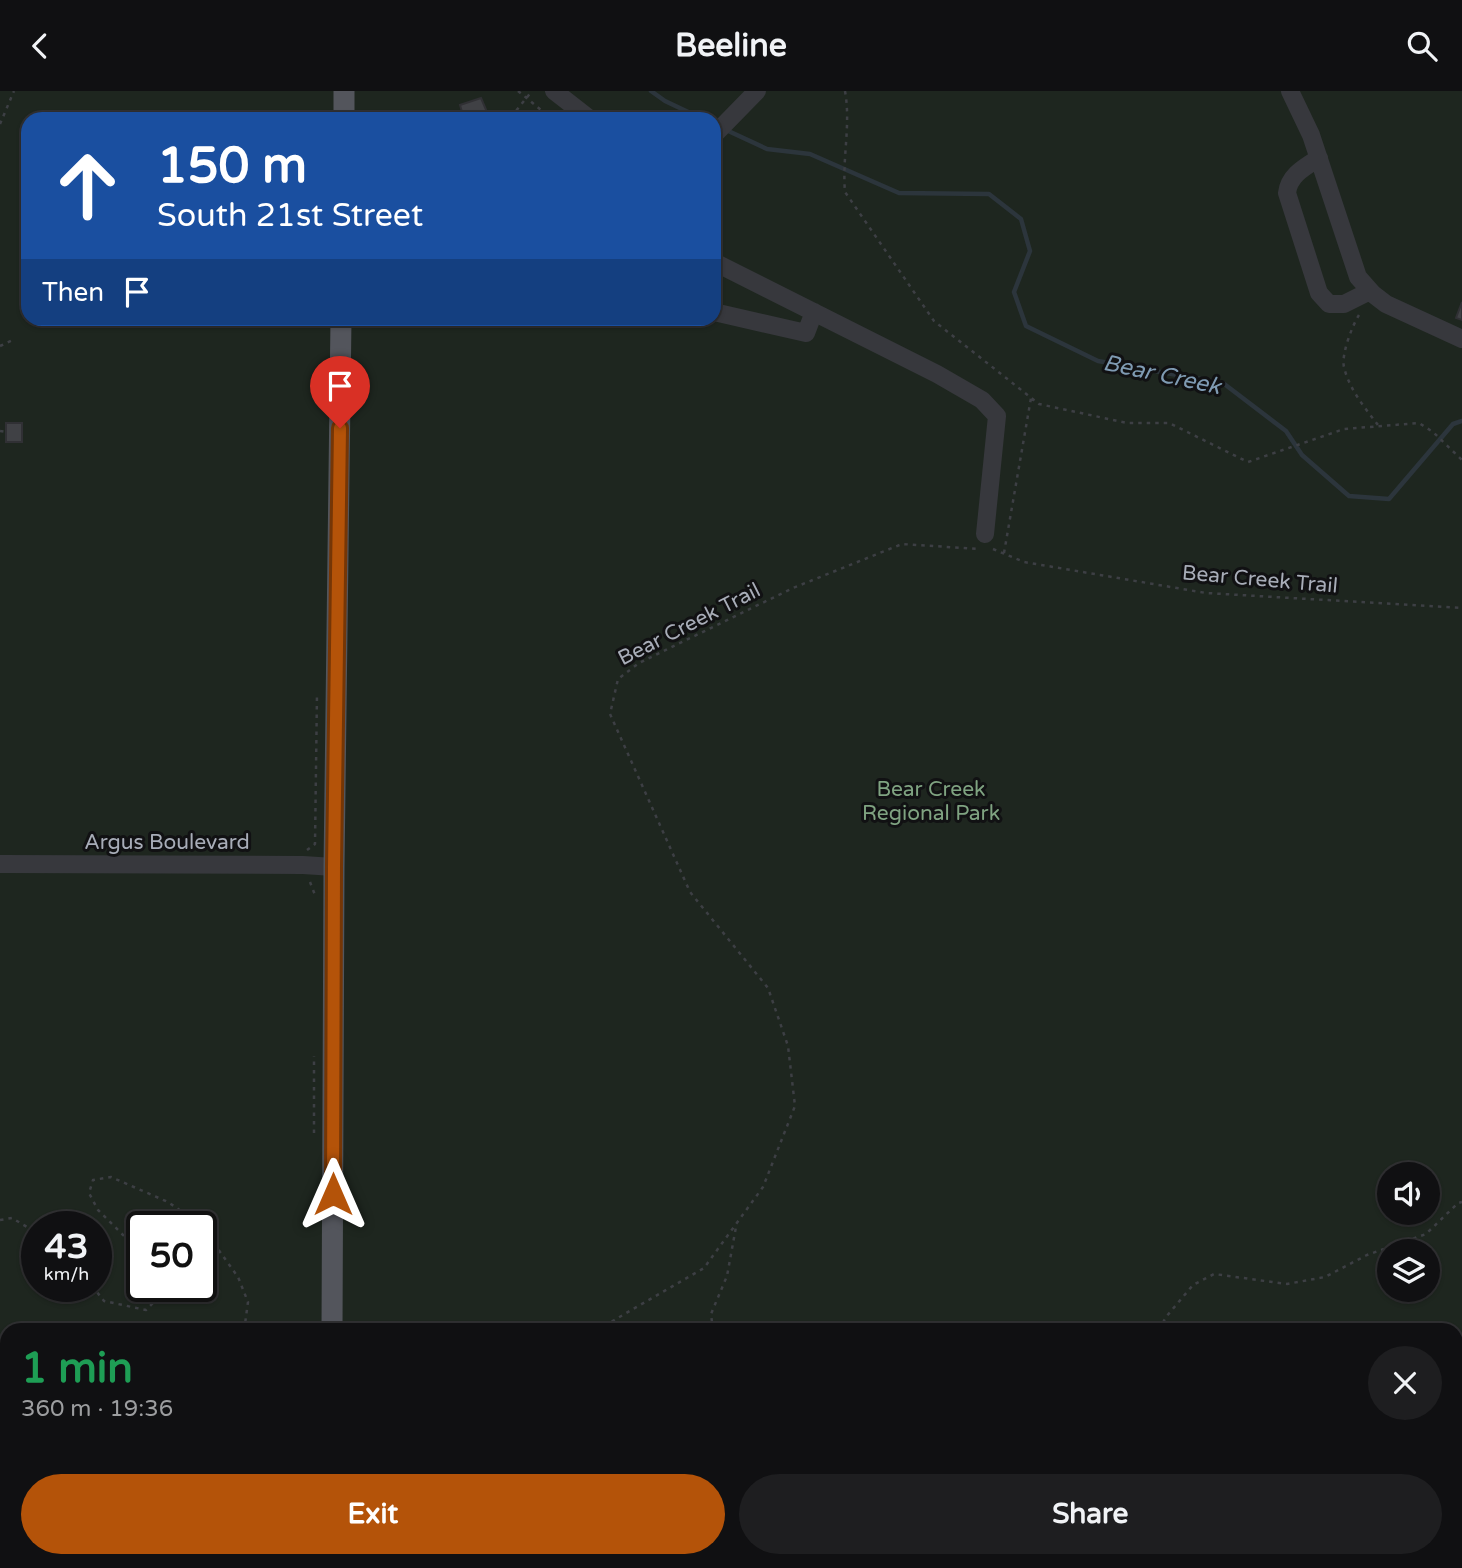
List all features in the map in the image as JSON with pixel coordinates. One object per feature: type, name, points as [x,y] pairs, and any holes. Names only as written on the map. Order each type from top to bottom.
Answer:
[{"type":"main road","points":[[344,91],[344,112]]},
{"type":"main road","points":[[332,1323],[341,326]]},
{"type":"street","points":[[554,91],[581,112]]},
{"type":"street","points":[[721,128],[757,91]]},
{"type":"street","points":[[1290,91],[1311,135],[1358,277],[1371,293],[1386,304],[1462,339]]},
{"type":"street","points":[[1319,158],[1293,178],[1287,193],[1320,293],[1329,304],[1337,305],[1371,293]]},
{"type":"street","points":[[721,266],[937,374],[982,400],[997,416],[985,534]]},
{"type":"street","points":[[721,314],[806,333],[814,312]]},
{"type":"street","name":"Argus Boulevard","points":[[0,865],[334,867]]},
{"type":"path","points":[[0,123],[14,91]]},
{"type":"path","points":[[518,91],[543,112]]},
{"type":"path","points":[[515,112],[532,91]]},
{"type":"path","points":[[845,91],[848,109],[845,192],[934,321],[1039,404],[1126,423],[1169,423],[1248,462],[1344,429],[1419,423],[1433,432],[1462,460]]},
{"type":"path","points":[[1371,293],[1355,321],[1343,366],[1360,401],[1379,426]]},
{"type":"path","points":[[0,346],[13,340]]},
{"type":"path","points":[[1004,553],[1031,397]]},
{"type":"path","points":[[0,431],[6,432]]},
{"type":"path","name":"Bear Creek Trail","points":[[609,1323],[704,1268],[763,1187],[795,1106],[788,1045],[768,988],[690,891],[610,714],[618,679],[639,663],[793,588],[901,544],[995,549],[1024,562],[1206,593],[1462,608]]},
{"type":"path","points":[[303,851],[315,844],[317,682]]},
{"type":"path","points":[[303,879],[312,883],[315,895]]},
{"type":"path","points":[[314,1046],[314,1141]]},
{"type":"path","points":[[126,1238],[98,1210],[89,1193],[93,1180],[111,1177],[168,1202],[181,1211]]},
{"type":"path","points":[[1163,1323],[1193,1285],[1214,1274],[1287,1284],[1325,1277],[1367,1255],[1426,1234],[1462,1202]]},
{"type":"path","points":[[0,1220],[12,1218],[21,1223]]},
{"type":"path","points":[[712,1323],[711,1314],[727,1276],[736,1224]]},
{"type":"path","points":[[217,1248],[238,1277],[248,1302],[245,1323]]},
{"type":"path","points":[[109,1302],[146,1310],[155,1302]]},
{"type":"green space","name":"Bear Creek Regional Park","points":[[0,91],[1462,91],[1462,1323],[0,1323]]},
{"type":"building","points":[[481,98],[487,112],[462,112],[460,105]]},
{"type":"building","points":[[1462,302],[1462,320],[1456,318]]},
{"type":"building","points":[[6,423],[22,423],[22,442],[6,442]]},
{"type":"waterway","name":"Bear Creek","points":[[651,91],[688,112]]},
{"type":"waterway","name":"Bear Creek","points":[[724,129],[767,149],[810,154],[899,193],[989,194],[1021,219],[1030,251],[1014,292],[1026,326],[1098,361],[1223,383],[1286,431],[1302,455],[1349,496],[1389,499],[1453,424],[1462,421]]},
{"type":"route","points":[[333,1194],[340,428]]}]
